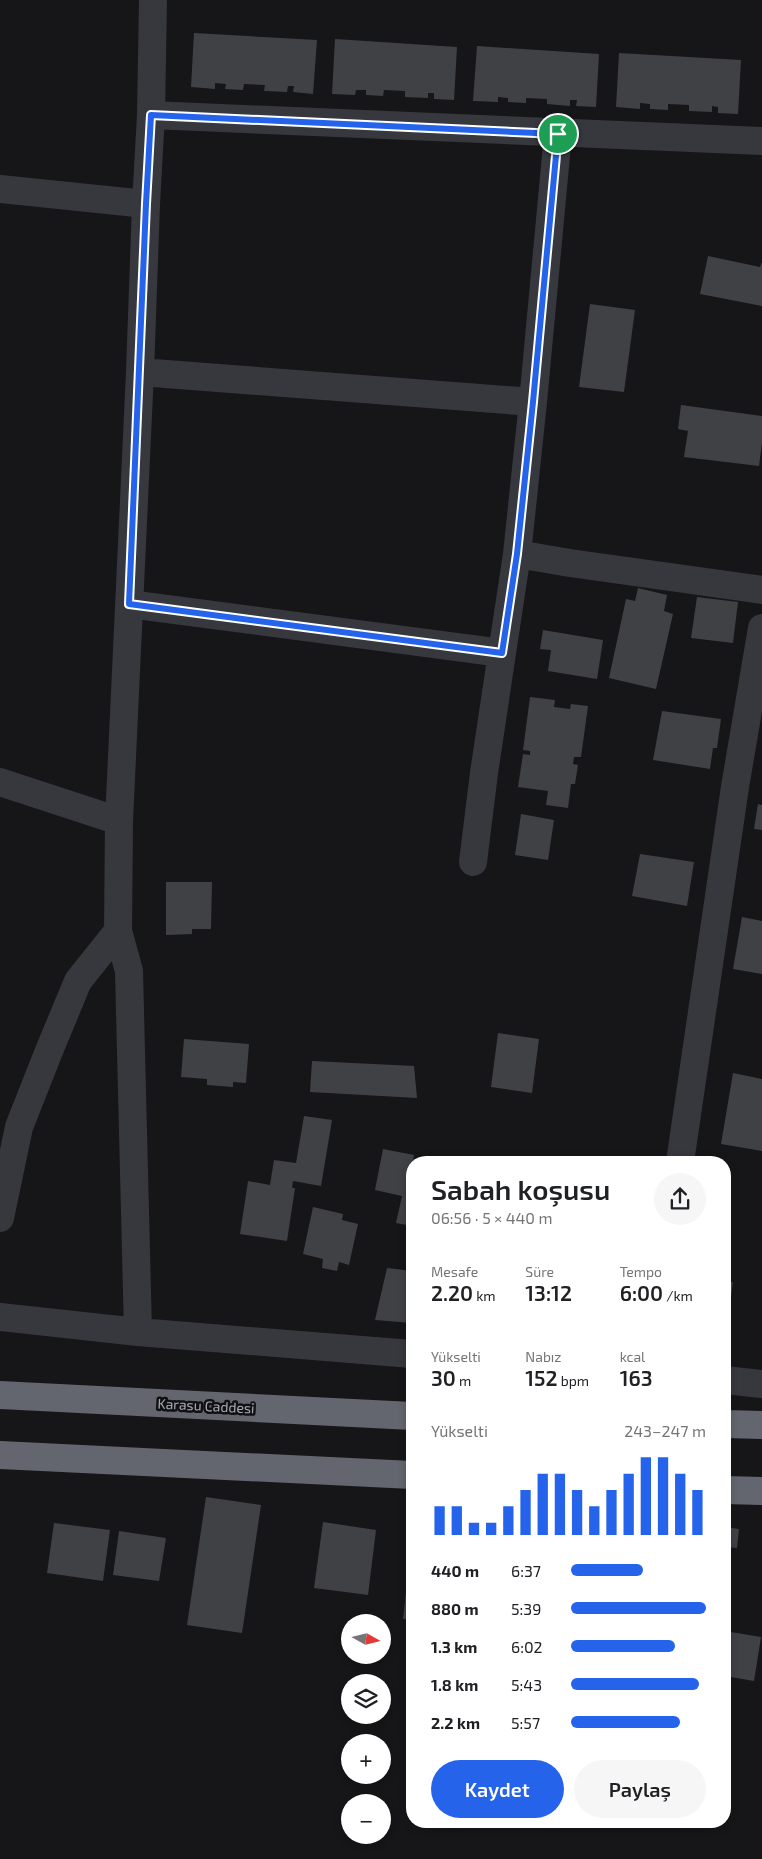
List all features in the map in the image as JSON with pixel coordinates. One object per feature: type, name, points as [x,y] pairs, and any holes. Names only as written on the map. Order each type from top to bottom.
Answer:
[{"type":"highway","name":"Karasu Caddesi","points":[[0,1395],[406,1416]]},
{"type":"highway","points":[[731,1424],[762,1425]]},
{"type":"highway","points":[[0,1455],[406,1475]]},
{"type":"highway","points":[[731,1490],[762,1492]]},
{"type":"street","points":[[138,1332],[129,971],[118,931],[119,821],[151,115],[153,0]]},
{"type":"street","points":[[151,115],[558,134],[762,141]]},
{"type":"street","points":[[472,862],[517,554],[558,134]]},
{"type":"street","points":[[0,189],[146,204]]},
{"type":"street","points":[[140,372],[533,402]]},
{"type":"street","points":[[517,554],[762,590]]},
{"type":"street","points":[[129,604],[502,653]]},
{"type":"street","points":[[681,1156],[734,797],[762,628]]},
{"type":"street","points":[[0,782],[119,821]]},
{"type":"street","points":[[0,1218],[19,1127],[78,981],[118,931]]},
{"type":"street","points":[[0,1317],[138,1332],[406,1354]]},
{"type":"street","points":[[731,1381],[762,1384]]},
{"type":"building","points":[[194,33],[317,40],[313,94],[293,92],[294,86],[288,86],[287,92],[264,91],[265,85],[244,84],[243,90],[225,89],[226,84],[215,83],[215,89],[191,87]]},
{"type":"building","points":[[335,39],[457,47],[454,100],[434,99],[434,93],[428,93],[428,98],[405,97],[405,91],[384,90],[383,96],[366,95],[366,90],[356,90],[355,95],[332,94]]},
{"type":"building","points":[[477,46],[599,54],[596,107],[576,106],[577,100],[570,100],[570,106],[547,104],[547,99],[526,98],[526,103],[508,102],[508,98],[498,97],[498,102],[473,101]]},
{"type":"building","points":[[619,53],[741,60],[738,114],[718,113],[718,107],[712,106],[712,112],[689,111],[689,105],[668,104],[668,110],[650,109],[650,104],[640,103],[640,109],[616,107]]},
{"type":"building","points":[[708,256],[760,267],[762,262],[762,306],[700,294]]},
{"type":"building","points":[[590,304],[635,310],[624,392],[579,387]]},
{"type":"building","points":[[681,405],[762,416],[762,442],[759,466],[684,457],[688,431],[678,429]]},
{"type":"building","points":[[638,588],[667,595],[664,611],[673,614],[656,689],[609,678],[626,599],[635,601]]},
{"type":"building","points":[[697,597],[738,602],[733,643],[691,638]]},
{"type":"building","points":[[543,630],[603,640],[597,679],[548,671],[551,650],[540,649]]},
{"type":"building","points":[[530,697],[555,700],[554,707],[570,709],[571,704],[588,706],[581,757],[574,757],[573,764],[578,765],[575,784],[571,784],[568,808],[546,805],[548,791],[518,787],[523,754],[530,755],[530,751],[523,750]]},
{"type":"building","points":[[662,711],[721,719],[717,748],[713,748],[710,769],[653,760]]},
{"type":"building","points":[[758,804],[762,805],[762,830],[754,829]]},
{"type":"building","points":[[521,814],[554,820],[548,860],[515,855]]},
{"type":"building","points":[[640,854],[694,862],[687,906],[632,896]]},
{"type":"building","points":[[166,882],[212,882],[211,929],[192,929],[192,934],[166,935]]},
{"type":"building","points":[[742,917],[762,921],[762,974],[733,969]]},
{"type":"building","points":[[498,1033],[539,1039],[532,1093],[491,1087]]},
{"type":"building","points":[[184,1039],[249,1044],[246,1083],[233,1082],[233,1087],[207,1085],[207,1079],[181,1077]]},
{"type":"building","points":[[312,1061],[414,1066],[417,1098],[310,1092]]},
{"type":"building","points":[[733,1073],[762,1079],[762,1151],[721,1144]]},
{"type":"building","points":[[304,1116],[332,1120],[321,1186],[293,1181],[292,1188],[295,1188],[287,1241],[240,1234],[248,1181],[270,1185],[274,1160],[296,1163]]},
{"type":"building","points":[[383,1149],[414,1155],[406,1156],[406,1225],[396,1223],[402,1196],[375,1190]]},
{"type":"building","points":[[313,1207],[343,1214],[342,1220],[358,1224],[349,1265],[339,1262],[337,1271],[322,1268],[323,1259],[303,1254]]},
{"type":"building","points":[[387,1268],[406,1270],[406,1323],[375,1320]]},
{"type":"building","points":[[206,1497],[261,1505],[242,1633],[187,1625]]},
{"type":"building","points":[[323,1522],[376,1530],[368,1595],[314,1588]]},
{"type":"building","points":[[54,1523],[110,1530],[103,1581],[47,1573]]},
{"type":"building","points":[[731,1528],[739,1529],[737,1548],[731,1548]]},
{"type":"building","points":[[119,1531],[166,1538],[159,1581],[113,1575]]},
{"type":"building","points":[[406,1592],[406,1619],[403,1619]]},
{"type":"building","points":[[731,1632],[761,1637],[754,1681],[731,1677]]},
{"type":"route","points":[[151,115],[558,134],[517,554],[502,653],[129,604],[151,115]]}]
